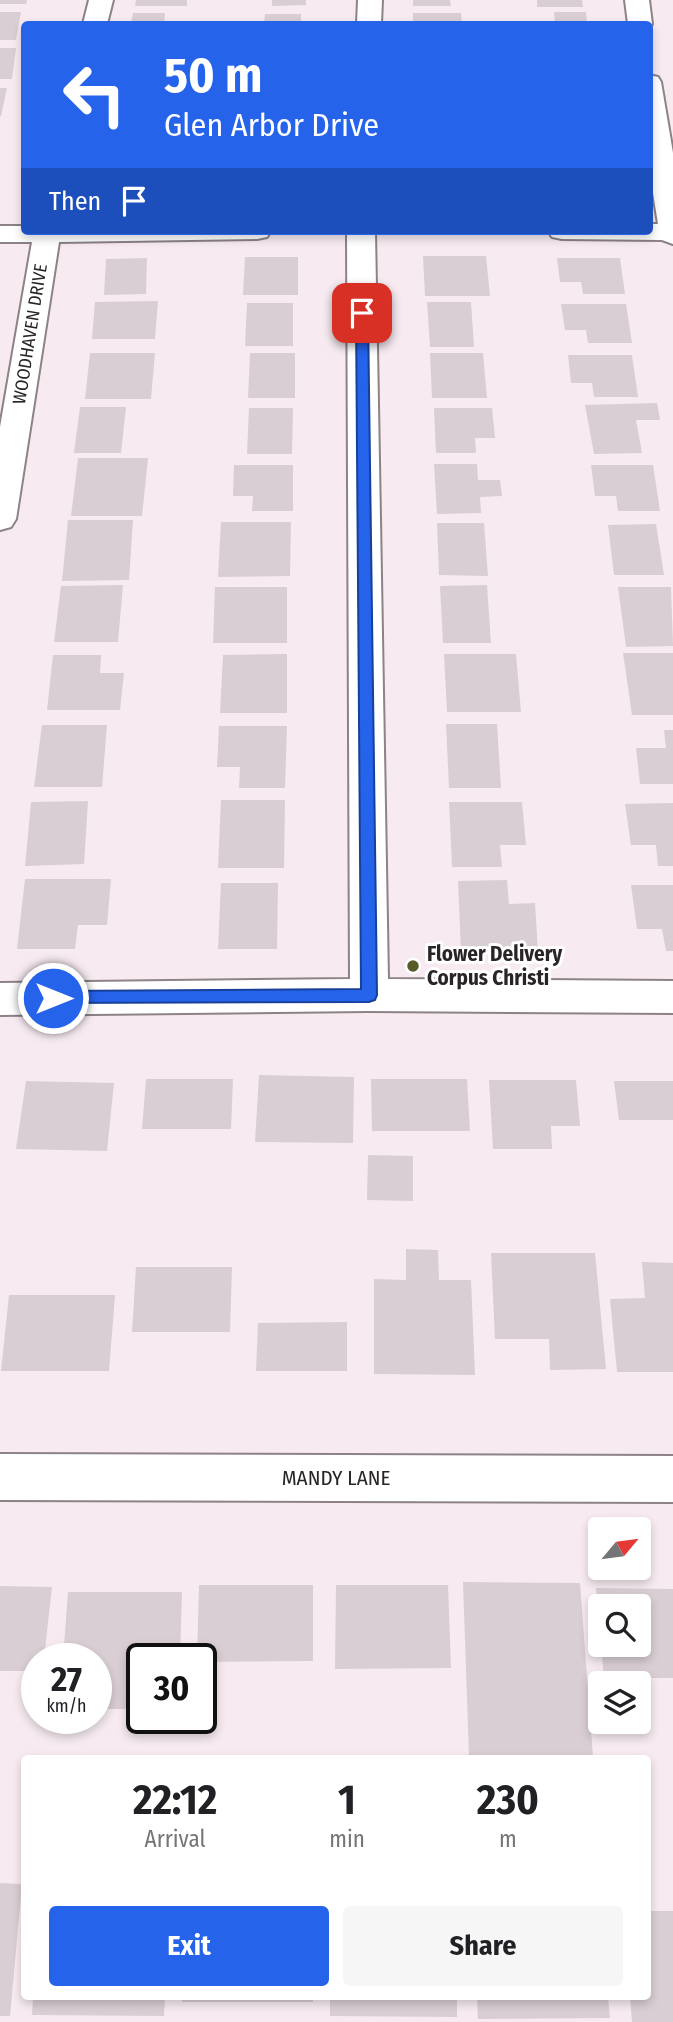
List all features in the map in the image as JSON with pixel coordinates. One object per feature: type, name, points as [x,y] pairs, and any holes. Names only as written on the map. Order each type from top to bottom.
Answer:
[{"type":"street","points":[[96,21],[101,0]]},
{"type":"street","points":[[369,21],[370,0]]},
{"type":"street","points":[[637,0],[640,21]]},
{"type":"street","points":[[653,107],[673,233],[653,233]]},
{"type":"street","points":[[0,234],[21,234]]},
{"type":"street","name":"WOODHAVEN DRIVE","points":[[0,519],[46,235]]},
{"type":"street","points":[[361,235],[369,995]]},
{"type":"street","points":[[0,999],[369,995],[673,997]]},
{"type":"street","name":"MANDY LANE","points":[[0,1477],[673,1479]]},
{"type":"building","points":[[0,0],[27,0],[26,4],[0,4]]},
{"type":"building","points":[[136,0],[187,0],[187,6],[135,6]]},
{"type":"building","points":[[272,0],[306,0],[306,5],[272,6]]},
{"type":"building","points":[[413,0],[450,0],[451,6],[413,6]]},
{"type":"building","points":[[537,0],[582,0],[583,7],[537,7]]},
{"type":"building","points":[[0,12],[21,12],[16,40],[0,40]]},
{"type":"building","points":[[554,12],[586,12],[587,21],[555,21]]},
{"type":"building","points":[[133,13],[165,13],[164,21],[132,21]]},
{"type":"building","points":[[413,13],[461,13],[462,21],[413,21]]},
{"type":"building","points":[[265,14],[301,14],[301,21],[264,21]]},
{"type":"building","points":[[0,48],[16,48],[12,79],[0,79]]},
{"type":"building","points":[[0,88],[7,88],[1,116],[0,116]]},
{"type":"building","points":[[423,256],[486,256],[490,296],[425,296]]},
{"type":"building","points":[[245,257],[298,257],[298,295],[243,295]]},
{"type":"building","points":[[147,258],[146,294],[104,295],[106,259]]},
{"type":"building","points":[[557,258],[620,258],[625,294],[583,294],[581,282],[560,282]]},
{"type":"building","points":[[158,301],[155,339],[92,339],[95,302]]},
{"type":"building","points":[[427,302],[471,302],[474,347],[430,347]]},
{"type":"building","points":[[247,303],[293,303],[293,346],[245,346]]},
{"type":"building","points":[[561,304],[626,304],[632,343],[588,343],[586,330],[565,330]]},
{"type":"building","points":[[90,353],[155,353],[151,399],[85,399]]},
{"type":"building","points":[[250,353],[295,353],[295,398],[248,398]]},
{"type":"building","points":[[430,353],[483,353],[487,398],[432,398]]},
{"type":"building","points":[[568,355],[632,355],[638,397],[594,397],[592,383],[571,383]]},
{"type":"building","points":[[657,403],[660,420],[636,420],[642,453],[594,454],[585,405]]},
{"type":"building","points":[[80,407],[126,407],[121,453],[74,453]]},
{"type":"building","points":[[249,408],[293,408],[292,454],[247,454]]},
{"type":"building","points":[[434,408],[492,408],[495,438],[475,438],[476,453],[436,453]]},
{"type":"building","points":[[78,458],[148,458],[142,516],[71,516]]},
{"type":"building","points":[[434,464],[477,464],[478,480],[500,480],[502,496],[480,497],[481,513],[437,514]]},
{"type":"building","points":[[234,465],[293,465],[293,511],[252,511],[253,496],[233,496]]},
{"type":"building","points":[[591,465],[653,465],[660,511],[618,511],[616,496],[595,496]]},
{"type":"building","points":[[68,520],[133,520],[129,580],[62,581]]},
{"type":"building","points":[[221,522],[291,522],[290,576],[218,577]]},
{"type":"building","points":[[437,523],[484,523],[488,576],[439,575]]},
{"type":"building","points":[[656,524],[664,575],[614,575],[608,525]]},
{"type":"building","points":[[123,585],[118,642],[54,642],[61,586]]},
{"type":"building","points":[[487,585],[491,643],[443,643],[440,586]]},
{"type":"building","points":[[215,587],[287,587],[287,643],[213,643]]},
{"type":"building","points":[[618,587],[671,587],[673,646],[626,647]]},
{"type":"building","points":[[623,653],[673,653],[673,715],[632,715]]},
{"type":"building","points":[[287,654],[287,713],[220,713],[223,655]]},
{"type":"building","points":[[444,654],[516,654],[521,712],[447,712]]},
{"type":"building","points":[[53,655],[101,655],[100,673],[124,673],[120,710],[47,710]]},
{"type":"building","points":[[446,724],[497,724],[501,788],[449,788]]},
{"type":"building","points":[[42,725],[107,725],[102,787],[34,787]]},
{"type":"building","points":[[219,726],[287,726],[285,788],[239,788],[240,767],[217,767]]},
{"type":"building","points":[[664,730],[673,730],[673,784],[640,784],[636,748],[666,748]]},
{"type":"building","points":[[221,800],[285,800],[284,868],[218,868]]},
{"type":"building","points":[[88,801],[84,864],[25,866],[31,802]]},
{"type":"building","points":[[449,802],[522,802],[526,845],[500,845],[502,867],[452,867]]},
{"type":"building","points":[[673,803],[673,866],[658,866],[656,845],[631,845],[625,804]]},
{"type":"building","points":[[25,879],[111,879],[107,925],[78,925],[75,949],[17,949]]},
{"type":"building","points":[[507,880],[509,904],[535,903],[538,952],[461,952],[458,881]]},
{"type":"building","points":[[221,883],[278,883],[277,949],[218,949]]},
{"type":"building","points":[[631,885],[673,885],[673,951],[666,951],[662,929],[637,929]]},
{"type":"building","points":[[259,1075],[354,1077],[353,1143],[255,1142]]},
{"type":"building","points":[[146,1079],[233,1079],[231,1129],[142,1129]]},
{"type":"building","points":[[371,1079],[467,1079],[470,1131],[372,1131]]},
{"type":"building","points":[[489,1080],[576,1080],[580,1126],[551,1126],[552,1149],[493,1149]]},
{"type":"building","points":[[26,1081],[114,1083],[107,1151],[16,1149]]},
{"type":"building","points":[[614,1081],[673,1081],[673,1120],[619,1120]]},
{"type":"building","points":[[368,1155],[413,1156],[413,1201],[367,1200]]},
{"type":"building","points":[[406,1249],[438,1250],[439,1280],[471,1280],[475,1375],[374,1374],[374,1279],[406,1280]]},
{"type":"building","points":[[491,1253],[595,1253],[606,1369],[550,1370],[549,1339],[495,1339]]},
{"type":"building","points":[[642,1262],[673,1263],[673,1372],[617,1372],[610,1299],[645,1298]]},
{"type":"building","points":[[136,1267],[232,1267],[230,1332],[132,1332]]},
{"type":"building","points":[[9,1295],[115,1295],[109,1371],[1,1371]]},
{"type":"building","points":[[347,1322],[347,1371],[256,1371],[258,1323]]},
{"type":"building","points":[[463,1582],[580,1583],[588,1690],[588,1734],[591,1734],[593,1755],[469,1755]]},
{"type":"building","points":[[199,1585],[313,1585],[313,1661],[217,1662],[217,1643],[197,1643]]},
{"type":"building","points":[[336,1585],[448,1585],[451,1668],[335,1669]]},
{"type":"building","points":[[0,1586],[52,1587],[46,1643],[21,1643],[21,1671],[0,1671]]},
{"type":"building","points":[[596,1588],[673,1589],[673,1678],[651,1678],[651,1671],[603,1671],[602,1657],[651,1657],[651,1594],[596,1594]]},
{"type":"building","points":[[68,1592],[182,1592],[180,1643],[126,1643],[126,1709],[112,1709],[112,1643],[64,1643]]},
{"type":"building","points":[[0,1883],[21,1884],[10,2016],[0,2016]]},
{"type":"building","points":[[651,1911],[673,1911],[673,2022],[632,2022],[630,2000],[651,2000]]},
{"type":"building","points":[[33,2000],[165,2000],[164,2016],[32,2015]]},
{"type":"building","points":[[182,2000],[313,2000],[313,2002]]},
{"type":"building","points":[[330,2000],[457,2000],[457,2017],[330,2016]]},
{"type":"building","points":[[477,2000],[608,2000],[610,2018],[478,2019]]},
{"type":"place","name":"Flower Delivery Corpus Christi","points":[[413,966]]},
{"type":"route","points":[[53,998],[369,995],[362,313]]}]
